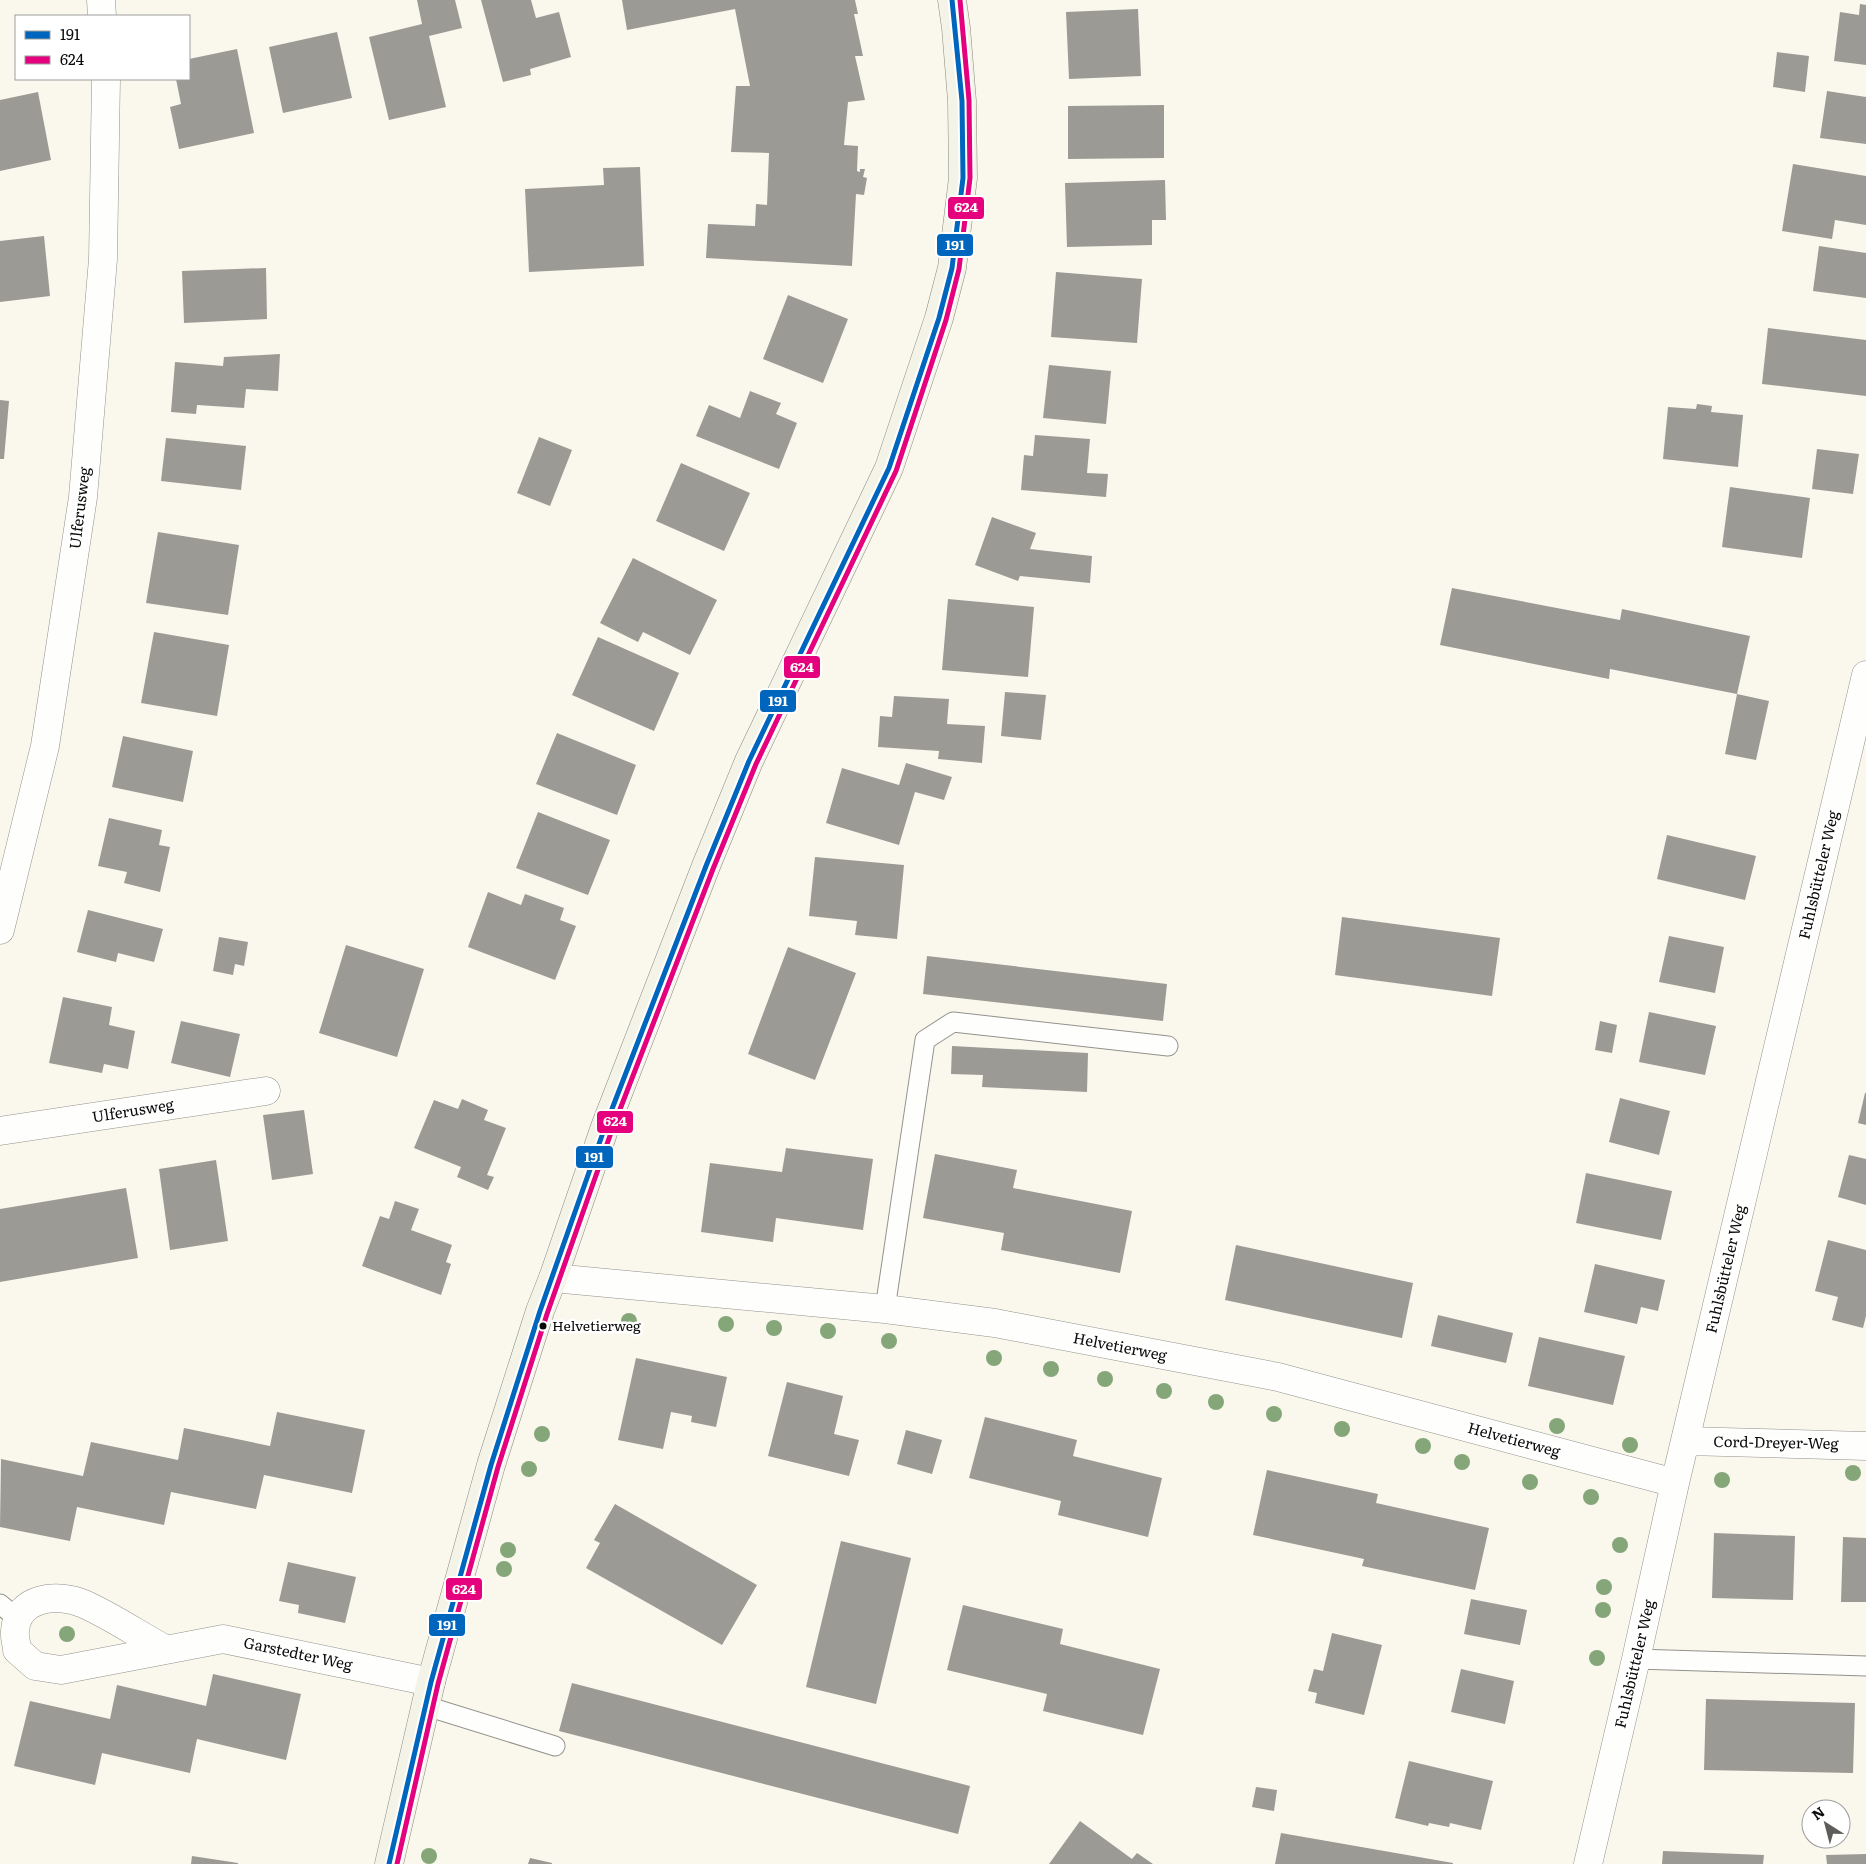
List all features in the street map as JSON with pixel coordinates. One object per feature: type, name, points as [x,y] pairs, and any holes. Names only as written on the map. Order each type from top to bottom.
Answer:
[{"type":"main road","points":[[389,1864],[428,1694],[491,1465],[540,1311],[605,1127],[706,866],[749,761],[889,468],[939,318],[952,268],[963,178],[962,101],[952,0]]},
{"type":"street","points":[[101,0],[102,15]]},
{"type":"street","name":"Ulferusweg","points":[[0,930],[45,746],[83,497],[103,259],[106,80]]},
{"type":"street","name":"Fuhlsbütteler Weg","points":[[1588,1864],[1675,1483],[1866,675]]},
{"type":"street","name":"Ulferusweg","points":[[0,1132],[266,1091]]},
{"type":"street","name":"Helvetierweg","points":[[553,1278],[885,1309],[995,1323],[1278,1377],[1675,1483]]},
{"type":"street","name":"Cord-Dreyer-Weg","points":[[1686,1441],[1866,1446]]},
{"type":"street","name":"Garstedter Weg","points":[[164,1650],[84,1604],[62,1598],[43,1600],[9,1612],[18,1650],[35,1666],[61,1670],[223,1639],[428,1694]]},
{"type":"lane","points":[[885,1309],[925,1040],[953,1022],[1168,1046]]},
{"type":"lane","points":[[1636,1659],[1866,1666]]},
{"type":"lane","points":[[428,1694],[555,1746]]},
{"type":"building","points":[[417,0],[455,0],[462,28],[429,36],[446,107],[389,120],[369,37],[422,24]]},
{"type":"building","points":[[481,0],[531,0],[536,18],[559,12],[571,57],[530,69],[531,75],[503,82]]},
{"type":"building","points":[[622,0],[855,0],[858,14],[854,14],[863,56],[855,56],[865,100],[848,102],[844,145],[858,146],[857,171],[860,172],[860,169],[865,169],[863,177],[867,178],[864,195],[856,194],[852,266],[706,258],[708,224],[755,226],[756,204],[767,205],[769,153],[731,152],[736,86],[750,86],[735,9],[627,30]]},
{"type":"building","points":[[1860,4],[1866,5],[1866,65],[1834,61],[1840,12],[1859,15]]},
{"type":"building","points":[[1138,9],[1141,76],[1069,79],[1066,12]]},
{"type":"building","points":[[337,32],[352,98],[283,113],[269,47]]},
{"type":"building","points":[[237,49],[254,133],[179,149],[170,107],[181,104],[176,80],[190,80],[190,59]]},
{"type":"building","points":[[1777,52],[1809,56],[1805,92],[1773,87]]},
{"type":"building","points":[[1827,91],[1866,97],[1866,144],[1820,138]]},
{"type":"building","points":[[38,92],[51,160],[0,171],[0,100]]},
{"type":"building","points":[[1164,105],[1164,158],[1068,159],[1068,106]]},
{"type":"building","points":[[1793,164],[1866,176],[1866,225],[1835,220],[1832,239],[1782,231]]},
{"type":"building","points":[[640,167],[644,266],[529,272],[525,189],[604,185],[603,168]]},
{"type":"building","points":[[1165,180],[1166,220],[1152,220],[1152,245],[1067,247],[1065,183]]},
{"type":"building","points":[[44,236],[50,296],[0,302],[0,241]]},
{"type":"building","points":[[1819,246],[1866,253],[1866,298],[1813,291]]},
{"type":"building","points":[[266,268],[267,319],[184,323],[182,271]]},
{"type":"building","points":[[1056,272],[1142,279],[1137,343],[1051,337]]},
{"type":"building","points":[[788,295],[848,319],[823,383],[763,359]]},
{"type":"building","points":[[1768,328],[1866,340],[1866,396],[1762,384]]},
{"type":"building","points":[[280,354],[278,391],[246,389],[244,408],[197,405],[196,414],[171,412],[175,362],[223,366],[224,357]]},
{"type":"building","points":[[1049,365],[1111,371],[1106,424],[1043,418]]},
{"type":"building","points":[[750,391],[781,403],[776,414],[797,423],[779,469],[696,436],[709,405],[740,418]]},
{"type":"building","points":[[0,400],[9,401],[4,459],[0,459]]},
{"type":"building","points":[[1697,404],[1712,406],[1711,412],[1743,415],[1738,467],[1663,459],[1668,407],[1696,409]]},
{"type":"building","points":[[1035,435],[1090,439],[1087,473],[1108,474],[1106,497],[1021,490],[1024,455],[1033,456]]},
{"type":"building","points":[[539,437],[572,450],[550,506],[517,493]]},
{"type":"building","points":[[166,438],[246,446],[241,490],[161,481]]},
{"type":"building","points":[[1817,449],[1859,454],[1853,494],[1812,489]]},
{"type":"building","points":[[681,463],[750,493],[724,551],[656,521]]},
{"type":"building","points":[[1730,487],[1810,498],[1802,558],[1722,547]]},
{"type":"building","points":[[992,517],[1036,533],[1030,549],[1092,556],[1090,583],[1020,576],[1018,581],[975,565]]},
{"type":"building","points":[[158,532],[239,545],[228,615],[146,603]]},
{"type":"building","points":[[633,558],[717,600],[690,655],[643,632],[638,642],[600,623]]},
{"type":"building","points":[[1452,588],[1620,620],[1622,609],[1750,636],[1737,694],[1610,669],[1609,679],[1440,645]]},
{"type":"building","points":[[948,599],[1034,607],[1028,677],[942,670]]},
{"type":"building","points":[[154,632],[229,645],[217,716],[141,703]]},
{"type":"building","points":[[598,637],[679,673],[654,731],[572,695]]},
{"type":"building","points":[[1005,692],[1046,695],[1041,740],[1001,736]]},
{"type":"building","points":[[1737,694],[1769,701],[1756,760],[1725,754]]},
{"type":"building","points":[[894,696],[949,699],[947,724],[985,726],[982,763],[938,759],[939,751],[878,747],[880,716],[892,717]]},
{"type":"building","points":[[557,733],[636,765],[617,815],[536,784]]},
{"type":"building","points":[[123,736],[193,751],[183,802],[112,787]]},
{"type":"building","points":[[906,763],[952,777],[944,800],[915,792],[899,845],[826,823],[842,768],[899,785]]},
{"type":"building","points":[[538,812],[610,840],[588,895],[516,868]]},
{"type":"building","points":[[109,818],[162,830],[159,845],[170,847],[160,892],[124,883],[127,872],[98,866]]},
{"type":"building","points":[[1667,835],[1756,856],[1745,900],[1657,879]]},
{"type":"building","points":[[815,857],[904,865],[897,939],[855,935],[857,921],[809,916]]},
{"type":"building","points":[[488,892],[521,905],[525,894],[564,908],[560,920],[576,926],[555,980],[468,947]]},
{"type":"building","points":[[88,910],[163,929],[154,962],[118,953],[116,962],[77,952]]},
{"type":"building","points":[[1342,917],[1500,938],[1492,996],[1335,975]]},
{"type":"building","points":[[1669,936],[1724,947],[1715,993],[1659,982]]},
{"type":"building","points":[[219,937],[248,942],[244,966],[235,964],[233,975],[213,971]]},
{"type":"building","points":[[346,945],[424,969],[397,1057],[319,1033]]},
{"type":"building","points":[[788,947],[856,973],[815,1080],[748,1054]]},
{"type":"building","points":[[927,956],[1167,984],[1163,1021],[923,994]]},
{"type":"building","points":[[63,997],[112,1007],[109,1025],[135,1031],[128,1069],[104,1064],[102,1073],[49,1063]]},
{"type":"building","points":[[1649,1012],[1716,1026],[1705,1075],[1639,1062]]},
{"type":"building","points":[[181,1021],[240,1034],[230,1077],[171,1063]]},
{"type":"building","points":[[1600,1021],[1617,1025],[1612,1053],[1595,1050]]},
{"type":"building","points":[[952,1046],[1088,1053],[1087,1092],[982,1087],[983,1075],[951,1074]]},
{"type":"building","points":[[1866,1093],[1866,1125],[1858,1123]]},
{"type":"building","points":[[1620,1098],[1670,1111],[1659,1155],[1609,1142]]},
{"type":"building","points":[[462,1099],[488,1110],[484,1120],[506,1128],[487,1175],[494,1177],[488,1190],[457,1177],[461,1167],[414,1148],[434,1100],[458,1109]]},
{"type":"building","points":[[304,1110],[313,1174],[272,1180],[263,1115]]},
{"type":"building","points":[[786,1148],[873,1159],[863,1230],[776,1218],[773,1242],[701,1232],[710,1163],[782,1172]]},
{"type":"building","points":[[935,1154],[1017,1170],[1013,1188],[1132,1211],[1120,1273],[1001,1250],[1004,1233],[923,1218]]},
{"type":"building","points":[[1849,1155],[1866,1159],[1866,1205],[1838,1197]]},
{"type":"building","points":[[216,1160],[228,1241],[170,1250],[159,1169]]},
{"type":"building","points":[[1586,1173],[1672,1191],[1661,1240],[1576,1223]]},
{"type":"building","points":[[126,1188],[138,1258],[0,1282],[0,1209]]},
{"type":"building","points":[[395,1201],[419,1209],[411,1230],[452,1245],[446,1262],[451,1264],[441,1295],[362,1266],[380,1216],[389,1219]]},
{"type":"building","points":[[1828,1240],[1866,1250],[1866,1316],[1863,1328],[1832,1320],[1838,1297],[1815,1291]]},
{"type":"building","points":[[1236,1245],[1413,1283],[1402,1338],[1225,1300]]},
{"type":"building","points":[[1595,1264],[1665,1280],[1658,1311],[1641,1307],[1637,1324],[1584,1312]]},
{"type":"building","points":[[1438,1315],[1513,1333],[1506,1363],[1431,1346]]},
{"type":"building","points":[[1539,1337],[1625,1356],[1613,1405],[1528,1386]]},
{"type":"building","points":[[636,1358],[727,1377],[716,1427],[691,1422],[692,1416],[671,1412],[663,1449],[618,1440]]},
{"type":"building","points":[[787,1382],[843,1396],[834,1434],[859,1440],[849,1476],[768,1456]]},
{"type":"building","points":[[277,1412],[365,1430],[352,1493],[264,1475],[256,1509],[171,1492],[164,1525],[77,1507],[70,1541],[0,1527],[1,1459],[83,1476],[91,1442],[178,1460],[184,1428],[270,1446]]},
{"type":"building","points":[[985,1417],[1077,1440],[1073,1456],[1162,1478],[1148,1537],[1058,1515],[1061,1501],[969,1478]]},
{"type":"building","points":[[906,1430],[942,1440],[932,1474],[897,1464]]},
{"type":"building","points":[[1267,1470],[1378,1494],[1376,1503],[1489,1528],[1475,1590],[1362,1566],[1364,1559],[1253,1535]]},
{"type":"building","points":[[615,1504],[757,1585],[722,1645],[586,1568],[600,1543],[594,1540]]},
{"type":"building","points":[[1714,1533],[1795,1536],[1793,1600],[1712,1598]]},
{"type":"building","points":[[1843,1537],[1866,1538],[1866,1602],[1841,1602]]},
{"type":"building","points":[[841,1541],[911,1558],[876,1704],[806,1687]]},
{"type":"building","points":[[288,1562],[356,1577],[345,1623],[298,1613],[299,1605],[279,1601]]},
{"type":"building","points":[[1471,1599],[1527,1610],[1520,1645],[1464,1634]]},
{"type":"building","points":[[963,1605],[1063,1629],[1060,1644],[1160,1669],[1143,1735],[1043,1711],[1047,1694],[947,1670]]},
{"type":"building","points":[[1332,1633],[1382,1645],[1364,1715],[1315,1703],[1317,1693],[1308,1691],[1314,1669],[1323,1671]]},
{"type":"building","points":[[1461,1669],[1514,1681],[1505,1724],[1451,1712]]},
{"type":"building","points":[[213,1674],[301,1694],[286,1760],[197,1739],[190,1773],[102,1753],[95,1785],[14,1766],[30,1701],[110,1719],[117,1685],[206,1706]]},
{"type":"building","points":[[572,1683],[970,1786],[958,1834],[559,1731]]},
{"type":"building","points":[[1706,1699],[1855,1703],[1853,1773],[1704,1770]]},
{"type":"building","points":[[1409,1761],[1493,1781],[1481,1830],[1450,1823],[1449,1827],[1429,1823],[1428,1826],[1395,1818]]},
{"type":"building","points":[[1256,1787],[1277,1790],[1274,1811],[1252,1807]]},
{"type":"building","points":[[1080,1821],[1132,1859],[1137,1853],[1153,1864],[1049,1864]]},
{"type":"building","points":[[1281,1833],[1453,1863],[1453,1864],[1275,1864]]},
{"type":"building","points":[[1663,1851],[1764,1855],[1763,1864],[1662,1864]]},
{"type":"building","points":[[1866,1854],[1866,1864],[1827,1864],[1826,1855]]},
{"type":"building","points":[[192,1856],[238,1863],[238,1864],[191,1864]]},
{"type":"building","points":[[530,1858],[552,1863],[552,1864],[528,1864]]},
{"type":"transit line","name":"191","points":[[389,1864],[431,1682],[491,1465],[540,1311],[605,1127],[706,866],[749,761],[889,468],[939,318],[952,268],[963,178],[962,101],[952,0]]},
{"type":"transit line","name":"624","points":[[397,1864],[438,1684],[498,1467],[547,1314],[612,1130],[713,869],[756,764],[896,471],[946,320],[959,269],[970,178],[969,100],[960,0]]},
{"type":"place","name":"Helvetierweg","points":[[543,1326]]}]
